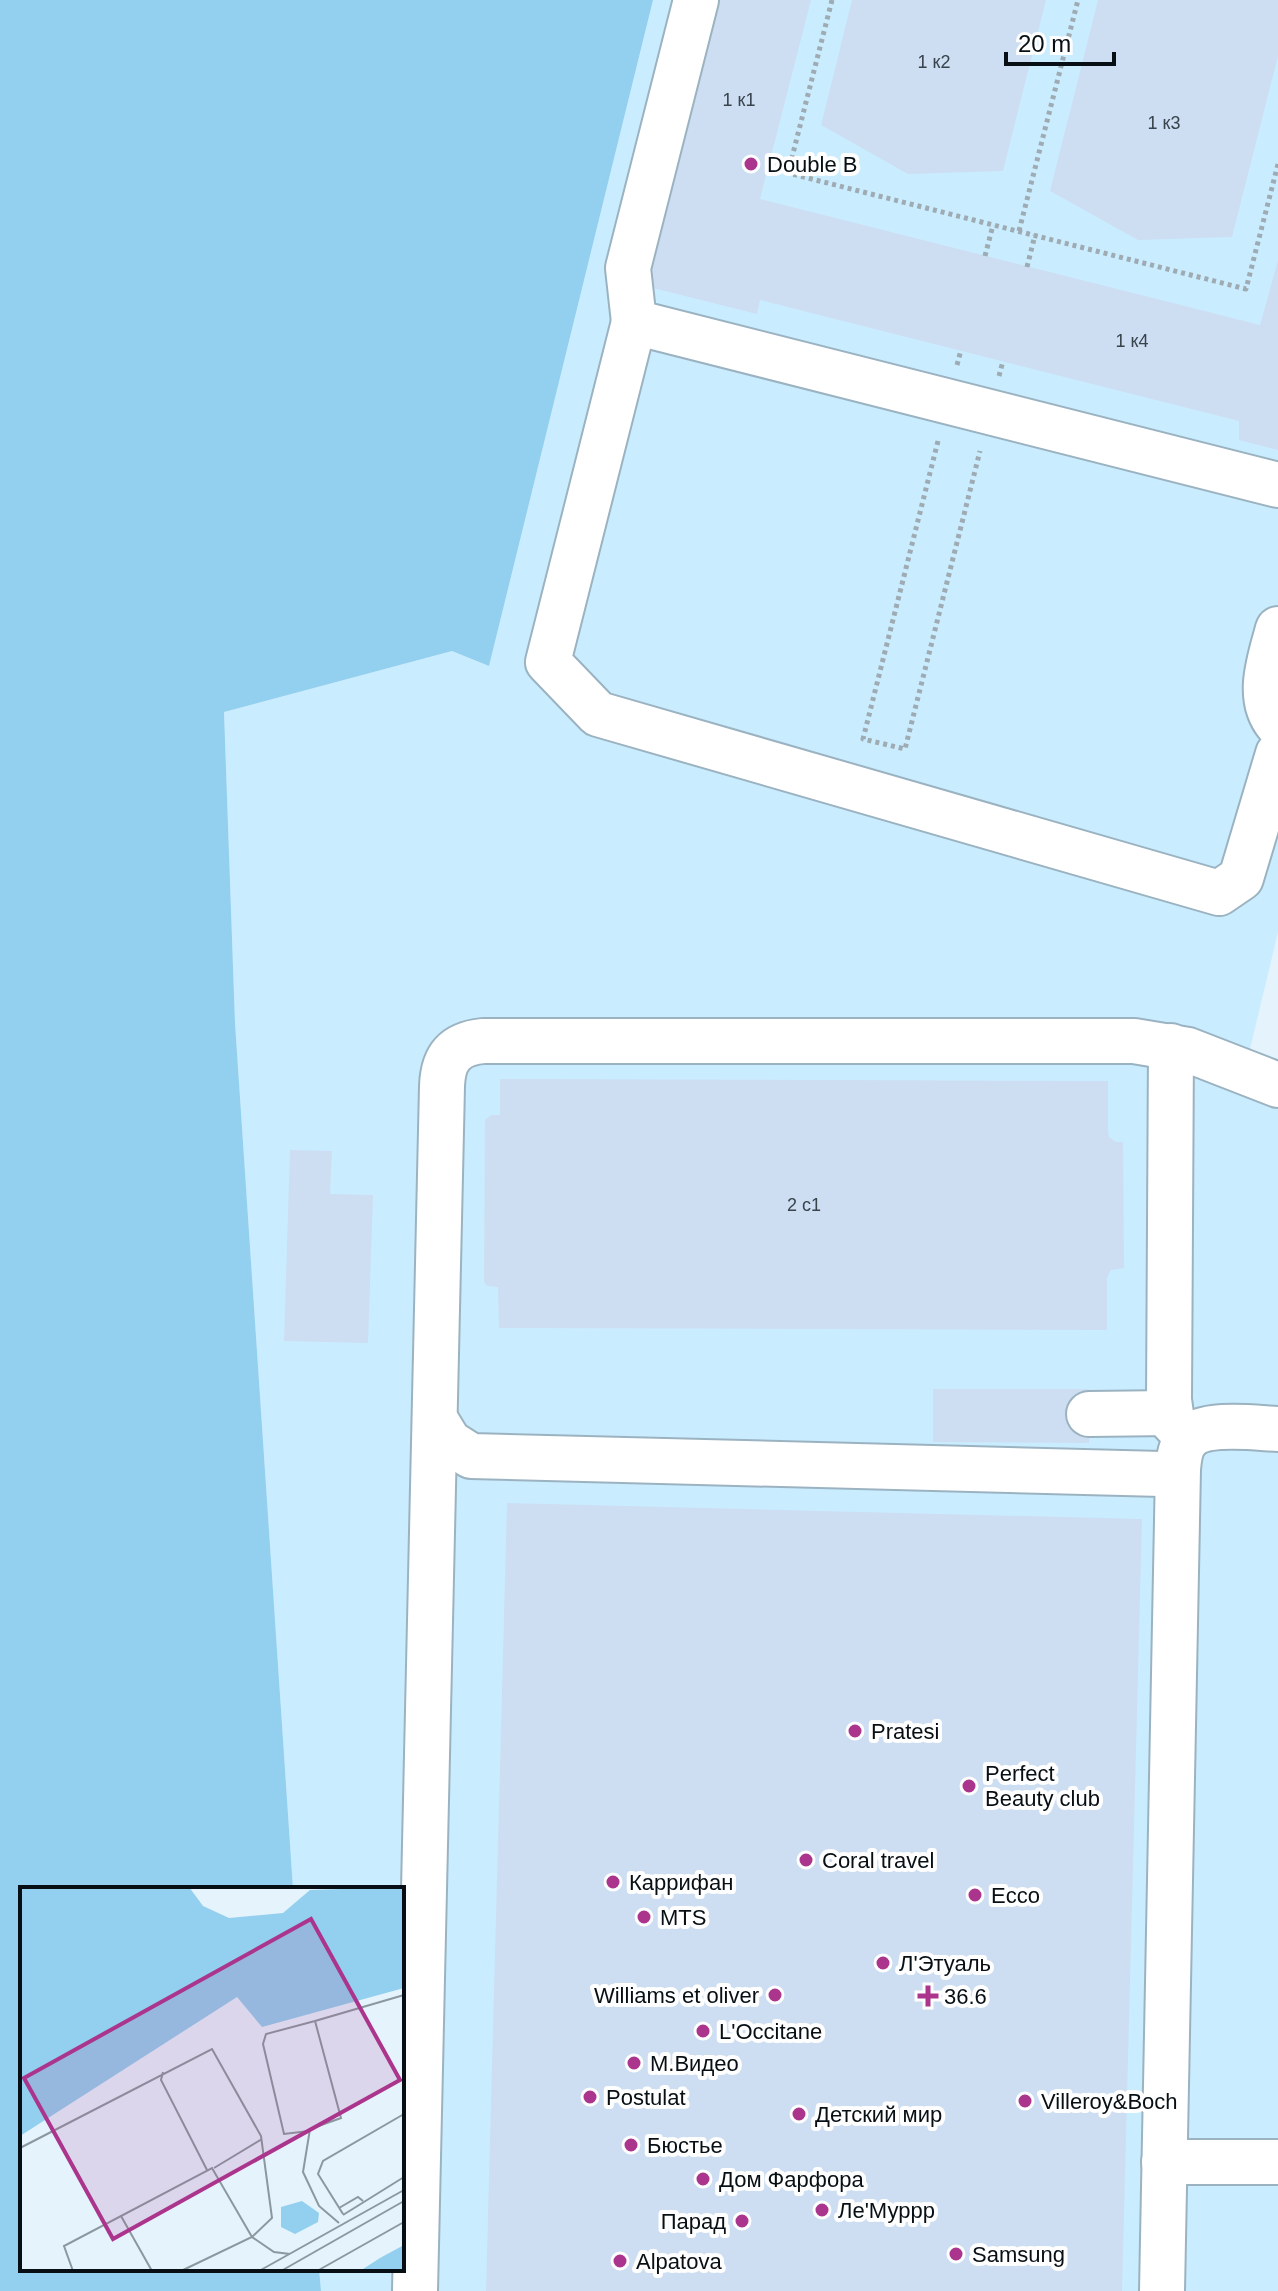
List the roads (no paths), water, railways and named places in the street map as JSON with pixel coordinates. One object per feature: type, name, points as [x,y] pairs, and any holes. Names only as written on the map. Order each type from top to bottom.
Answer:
[{"type":"lane","points":[[696,0],[628,268],[634,322],[548,662],[598,714],[1219,893],[1241,878],[1278,754]]},
{"type":"lane","points":[[634,322],[1278,485]]},
{"type":"lane","points":[[1278,629],[1265,685],[1271,717],[1278,725]]},
{"type":"lane","points":[[415,2291],[442,1075],[447,1060],[458,1046],[483,1041],[1134,1041],[1171,1046],[1278,1085]]},
{"type":"lane","points":[[1162,2291],[1177,1487],[1182,1446],[1179,1425],[1171,1046]]},
{"type":"lane","points":[[1089,1414],[1179,1425],[1197,1431],[1209,1428],[1278,1429]]},
{"type":"lane","points":[[435,1419],[449,1442],[471,1456],[1162,1474],[1170,1477],[1177,1487]]},
{"type":"lane","points":[[1164,2162],[1278,2162]]},
{"type":"place","name":"Double B","points":[[751,164]]},
{"type":"place","name":"Pratesi","points":[[855,1731]]},
{"type":"place","name":"Perfect Beauty club","points":[[969,1786]]},
{"type":"place","name":"Coral travel","points":[[806,1860]]},
{"type":"place","name":"Каррифан","points":[[613,1882]]},
{"type":"place","name":"Ecco","points":[[975,1895]]},
{"type":"place","name":"MTS","points":[[644,1917]]},
{"type":"place","name":"Л'Этуаль","points":[[883,1963]]},
{"type":"place","name":"Williams et oliver","points":[[775,1995]]},
{"type":"place","name":"36.6","points":[[928,1996]]},
{"type":"place","name":"L'Occitane","points":[[703,2031]]},
{"type":"place","name":"М.Видео","points":[[634,2063]]},
{"type":"place","name":"Postulat","points":[[590,2097]]},
{"type":"place","name":"Villeroy&Boch","points":[[1025,2101]]},
{"type":"place","name":"Детский мир","points":[[799,2114]]},
{"type":"place","name":"Бюстье","points":[[631,2145]]},
{"type":"place","name":"Дом Фарфора","points":[[703,2179]]},
{"type":"place","name":"Ле'Муррр","points":[[822,2210]]},
{"type":"place","name":"Парад","points":[[742,2221]]},
{"type":"place","name":"Samsung","points":[[956,2254]]},
{"type":"place","name":"Alpatova","points":[[620,2261]]}]
